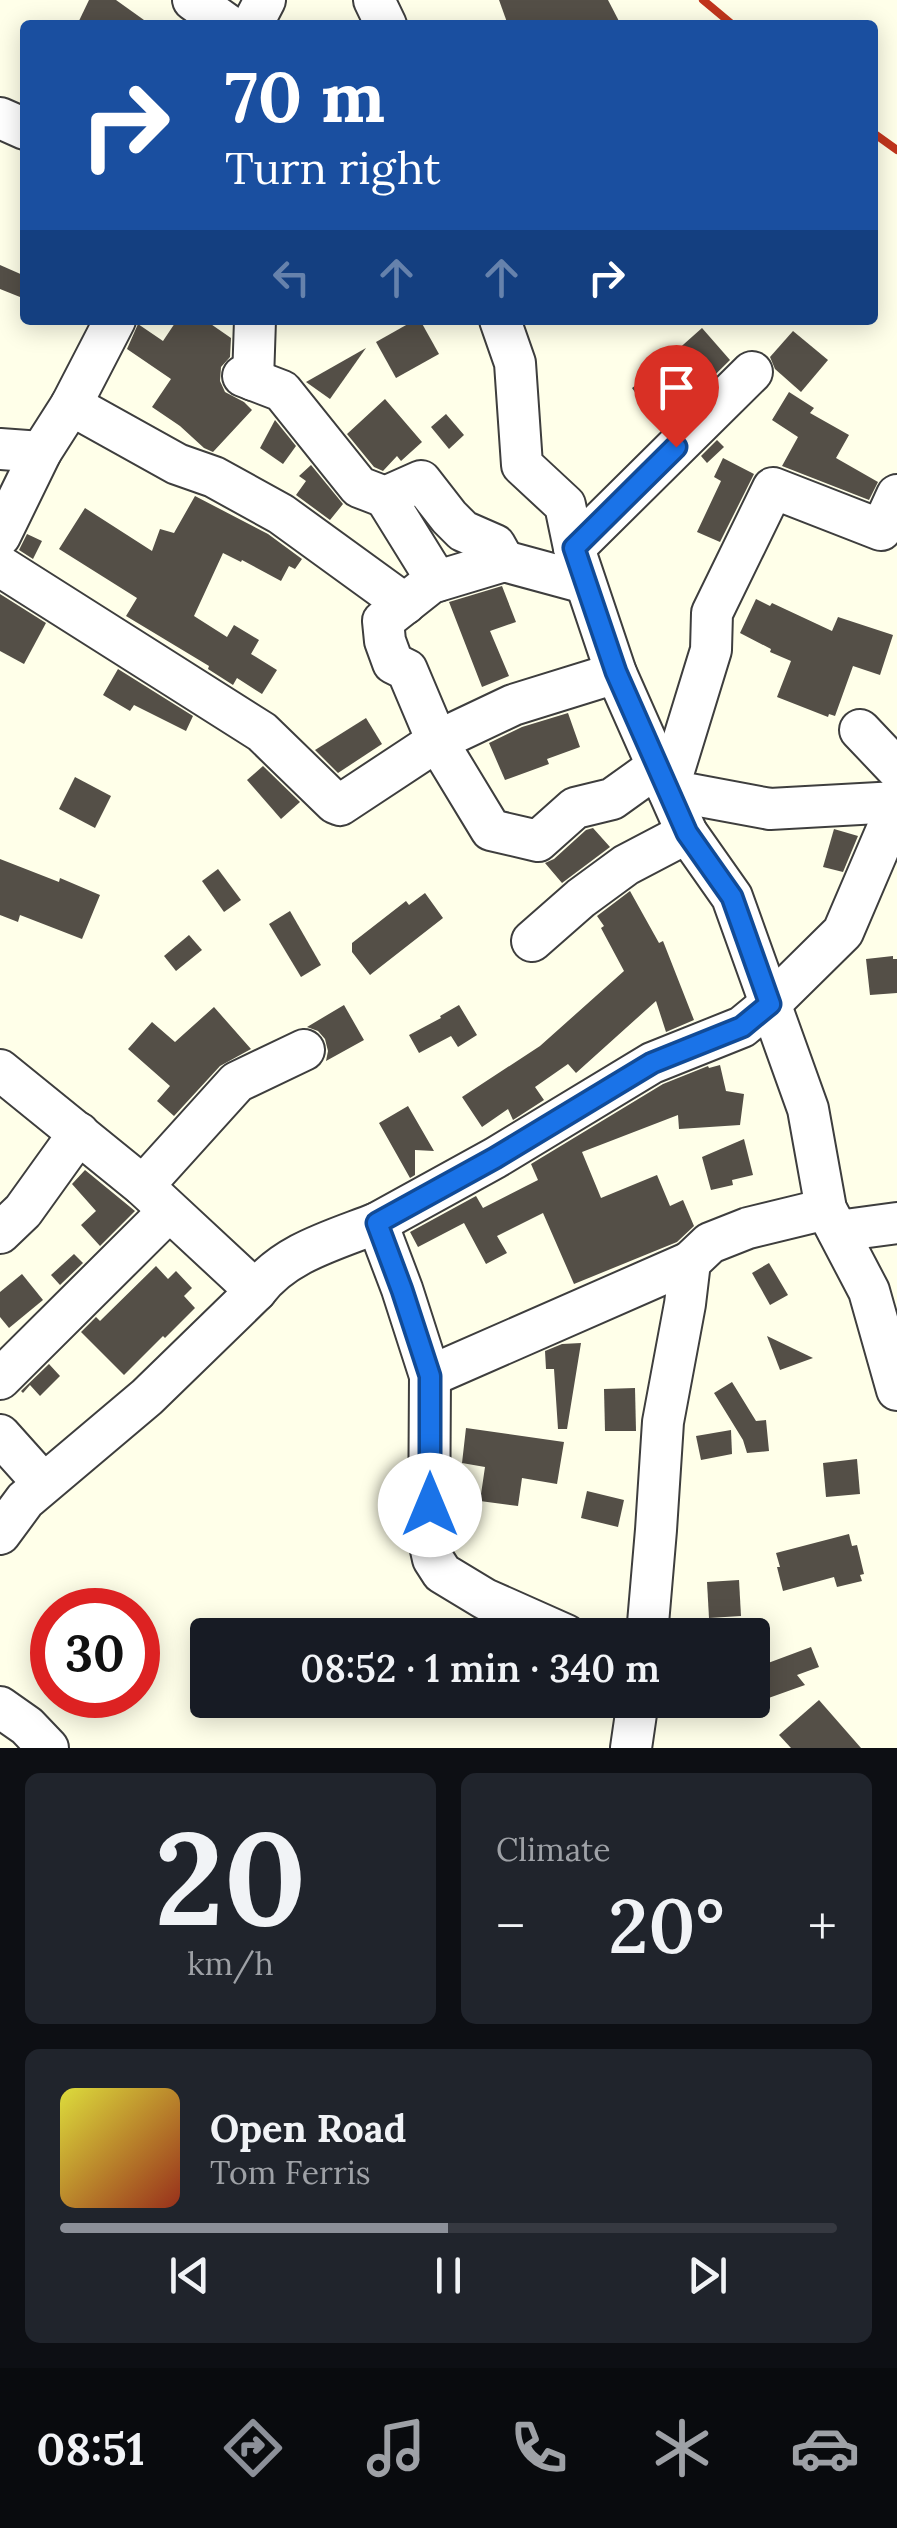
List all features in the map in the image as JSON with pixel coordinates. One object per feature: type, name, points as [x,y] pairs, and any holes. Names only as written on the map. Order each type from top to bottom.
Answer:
[{"type":"street","points":[[193,0],[221,20]]},
{"type":"street","points":[[0,536],[112,325]]},
{"type":"street","points":[[254,325],[248,378],[282,392],[359,487],[384,497],[438,580]]},
{"type":"street","points":[[503,325],[515,363],[522,465],[564,505],[616,672],[687,833],[732,897],[808,1109],[832,1220],[869,1291],[897,1390]]},
{"type":"street","points":[[580,566],[752,372]]},
{"type":"street","points":[[71,404],[177,464],[214,477],[281,514],[405,604]]},
{"type":"street","points":[[0,449],[42,452]]},
{"type":"street","points":[[384,497],[422,480],[448,517],[464,531],[495,546],[504,561]]},
{"type":"street","points":[[663,778],[711,650],[712,613],[773,488],[881,530],[897,495]]},
{"type":"street","points":[[0,1534],[43,1482],[146,1396],[275,1269],[316,1247],[377,1223],[495,1158],[652,1063],[742,1027],[843,932],[897,804],[770,808],[663,778],[612,799],[575,808],[538,841],[491,830],[437,742],[407,670],[394,663],[385,641],[384,622],[430,583],[504,561],[580,566]]},
{"type":"street","points":[[0,566],[262,732],[335,803],[344,803],[437,742],[513,705],[616,672]]},
{"type":"street","points":[[860,730],[897,769]]},
{"type":"street","points":[[532,941],[626,865],[687,833]]},
{"type":"street","points":[[0,1379],[156,1199],[237,1082],[304,1050]]},
{"type":"street","points":[[0,1070],[156,1199],[256,1291]]},
{"type":"street","points":[[0,1234],[24,1211],[79,1133]]},
{"type":"street","points":[[430,1376],[690,1262],[710,1243],[748,1228],[832,1220],[897,1224]]},
{"type":"street","points":[[377,1223],[430,1376],[429,1541],[433,1559],[442,1573],[485,1599],[528,1618]]},
{"type":"street","points":[[648,1618],[663,1422],[690,1262]]},
{"type":"street","points":[[0,1435],[43,1482]]},
{"type":"street","points":[[0,1707],[27,1726],[48,1748]]},
{"type":"street","points":[[631,1748],[635,1718]]},
{"type":"building","points":[[89,0],[116,0],[144,20],[79,20]]},
{"type":"building","points":[[499,0],[608,0],[618,20],[506,20]]},
{"type":"building","points":[[0,265],[20,274],[20,297],[0,289]]},
{"type":"building","points":[[138,325],[163,341],[174,325],[212,325],[231,338],[230,357],[221,367],[220,381],[225,392],[252,410],[213,452],[152,407],[171,379],[127,349]]},
{"type":"building","points":[[406,325],[423,325],[439,354],[396,378],[376,342]]},
{"type":"building","points":[[702,328],[730,360],[661,428],[632,388],[677,355],[675,352]]},
{"type":"building","points":[[793,331],[828,360],[801,392],[775,369],[770,357]]},
{"type":"building","points":[[366,348],[330,399],[306,382]]},
{"type":"building","points":[[789,392],[814,408],[810,413],[849,435],[836,458],[878,482],[869,500],[782,466],[798,437],[772,420]]},
{"type":"building","points":[[385,399],[422,442],[401,461],[397,456],[383,471],[374,467],[347,434]]},
{"type":"building","points":[[446,414],[464,435],[449,449],[431,427]]},
{"type":"building","points":[[275,420],[296,446],[283,464],[260,448]]},
{"type":"building","points":[[717,440],[724,447],[707,463],[701,456]]},
{"type":"building","points":[[723,458],[754,474],[720,542],[697,532],[721,481],[714,477]]},
{"type":"building","points":[[311,465],[343,504],[330,520],[296,495],[306,481],[299,476]]},
{"type":"building","points":[[195,496],[268,534],[302,559],[295,569],[289,566],[281,581],[223,553],[194,616],[227,637],[234,625],[259,640],[251,654],[277,670],[262,694],[237,678],[233,685],[126,616],[137,598],[59,549],[85,508],[152,551],[160,529],[174,533]]},
{"type":"building","points":[[27,534],[42,541],[33,559],[19,550]]},
{"type":"building","points":[[502,586],[516,622],[490,631],[509,676],[482,687],[449,602]]},
{"type":"building","points":[[0,594],[46,623],[24,664],[0,651]]},
{"type":"building","points":[[756,599],[832,631],[838,617],[893,635],[880,675],[853,666],[835,716],[828,717],[777,697],[791,661],[740,633]]},
{"type":"building","points":[[118,669],[193,716],[186,731],[134,705],[130,711],[103,695]]},
{"type":"building","points":[[568,713],[580,747],[547,759],[549,764],[505,780],[489,743],[522,727]]},
{"type":"building","points":[[366,718],[382,744],[338,773],[315,750]]},
{"type":"building","points":[[263,766],[300,802],[281,819],[247,780]]},
{"type":"building","points":[[75,777],[111,796],[95,828],[59,809]]},
{"type":"building","points":[[593,828],[610,847],[562,883],[545,863]]},
{"type":"building","points":[[834,829],[858,836],[843,872],[823,867]]},
{"type":"building","points":[[0,859],[100,895],[82,939],[20,915],[18,922],[0,915]]},
{"type":"building","points":[[218,869],[241,900],[224,912],[202,881]]},
{"type":"building","points":[[630,891],[659,943],[663,941],[694,1020],[666,1032],[656,1001],[576,1073],[568,1064],[535,1087],[544,1100],[513,1120],[508,1109],[482,1127],[462,1097],[540,1046],[624,971],[597,916]]},
{"type":"building","points":[[425,893],[443,918],[370,975],[352,952],[352,943],[406,901],[409,905]]},
{"type":"building","points":[[290,911],[321,965],[301,977],[269,924]]},
{"type":"building","points":[[189,935],[202,950],[176,971],[164,956]]},
{"type":"building","points":[[866,959],[897,959],[897,993],[870,995]]},
{"type":"building","points":[[344,1005],[364,1040],[326,1061],[325,1039],[307,1027]]},
{"type":"building","points":[[459,1005],[477,1035],[458,1047],[451,1036],[419,1053],[409,1035]]},
{"type":"building","points":[[214,1007],[251,1049],[220,1066],[174,1116],[157,1101],[170,1086],[128,1049],[152,1022],[175,1042]]},
{"type":"building","points":[[720,1065],[726,1091],[744,1094],[740,1125],[679,1129],[678,1115],[582,1152],[601,1198],[657,1175],[670,1206],[683,1200],[694,1226],[677,1242],[574,1284],[543,1213],[497,1236],[507,1253],[486,1264],[464,1223],[418,1247],[410,1232],[476,1196],[483,1208],[538,1180],[531,1164],[663,1084]]},
{"type":"building","points":[[408,1106],[434,1151],[415,1150],[415,1175],[410,1178],[379,1123]]},
{"type":"building","points":[[744,1139],[753,1175],[711,1190],[702,1157]]},
{"type":"building","points":[[85,1170],[135,1211],[100,1246],[81,1225],[96,1211],[72,1184]]},
{"type":"building","points":[[74,1254],[83,1263],[60,1285],[51,1275]]},
{"type":"building","points":[[769,1263],[788,1295],[770,1305],[752,1273]]},
{"type":"building","points":[[156,1266],[168,1279],[176,1271],[192,1288],[184,1296],[195,1308],[124,1375],[81,1332],[96,1317],[100,1321]]},
{"type":"building","points":[[22,1274],[43,1300],[9,1328],[0,1317],[0,1292]]},
{"type":"building","points":[[767,1336],[813,1358],[780,1370]]},
{"type":"building","points":[[581,1343],[567,1429],[558,1429],[554,1369],[546,1369],[545,1351],[562,1344]]},
{"type":"building","points":[[49,1364],[60,1376],[40,1396],[30,1385],[23,1393],[21,1391]]},
{"type":"building","points":[[732,1382],[756,1421],[766,1420],[769,1451],[747,1453],[714,1393]]},
{"type":"building","points":[[635,1388],[636,1431],[605,1431],[604,1389]]},
{"type":"building","points":[[466,1428],[564,1442],[557,1484],[522,1478],[518,1506],[480,1501],[485,1467],[462,1463]]},
{"type":"building","points":[[731,1430],[732,1454],[701,1460],[696,1436]]},
{"type":"building","points":[[857,1459],[860,1494],[826,1497],[823,1463]]},
{"type":"building","points":[[587,1491],[624,1500],[618,1527],[581,1518]]},
{"type":"building","points":[[849,1534],[852,1546],[857,1545],[862,1581],[837,1587],[834,1577],[783,1591],[776,1553]]},
{"type":"building","points":[[739,1580],[741,1616],[709,1618],[707,1582]]},
{"type":"building","points":[[811,1647],[819,1667],[797,1675],[805,1685],[770,1698],[770,1662]]},
{"type":"building","points":[[819,1700],[861,1748],[791,1748],[779,1735]]},
{"type":"railway","points":[[703,0],[727,20]]},
{"type":"railway","points":[[878,136],[897,150]]},
{"type":"route","points":[[430,1505],[430,1376],[377,1223],[495,1158],[652,1063],[742,1027],[770,1004],[732,897],[687,833],[616,672],[574,548],[676,447]]}]
